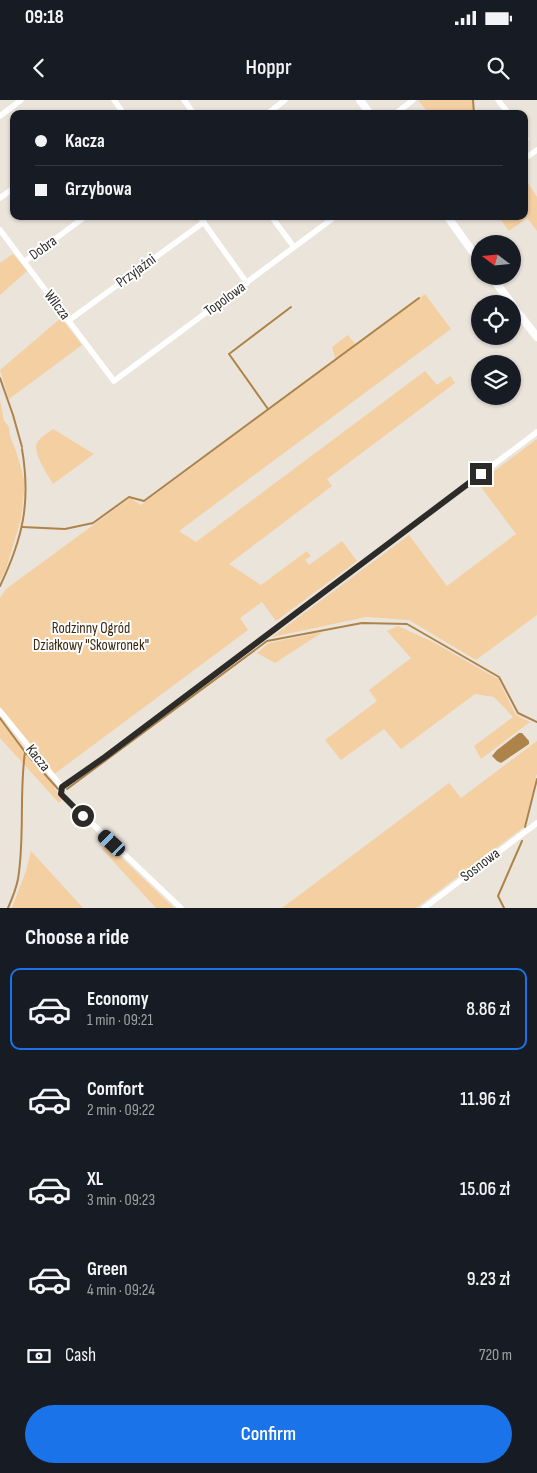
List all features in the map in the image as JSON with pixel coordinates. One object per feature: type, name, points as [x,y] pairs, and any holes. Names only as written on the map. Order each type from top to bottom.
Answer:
[{"type":"street","points":[[0,116],[22,100]]},
{"type":"street","points":[[272,110],[285,100]]},
{"type":"street","points":[[400,110],[413,100]]},
{"type":"street","name":"Dobra","points":[[24,262],[81,220]]},
{"type":"street","points":[[274,220],[294,247]]},
{"type":"street","name":"Topolowa","points":[[114,381],[331,220]]},
{"type":"street","points":[[450,220],[471,249]]},
{"type":"street","points":[[204,222],[247,283]]},
{"type":"street","name":"Przyjaźni","points":[[68,320],[204,222]]},
{"type":"street","name":"Wilcza","points":[[0,230],[114,381]]},
{"type":"street","points":[[521,316],[537,337]]},
{"type":"street","points":[[62,787],[105,757],[537,432]]},
{"type":"street","name":"Kacza","points":[[0,711],[62,787],[61,794],[181,908]]},
{"type":"street","name":"Sosnowa","points":[[424,908],[537,822]]},
{"type":"green space","points":[[418,100],[472,100],[473,110],[426,110]]},
{"type":"green space","points":[[528,183],[537,197],[537,231],[528,219]]},
{"type":"green space","points":[[501,220],[524,220],[509,231]]},
{"type":"green space","points":[[13,254],[27,271],[0,295],[0,263]]},
{"type":"green space","name":"Rodzinny Ogród Działkowy \"Skowronek\"","points":[[425,294],[451,329],[179,531],[196,542],[425,371],[437,385],[450,376],[455,383],[327,479],[332,486],[229,564],[261,585],[307,551],[311,556],[305,560],[309,565],[342,541],[357,561],[276,621],[262,602],[240,618],[248,630],[53,775],[0,707],[0,598],[6,589],[130,498],[141,505],[350,350],[335,358],[332,347],[348,335],[356,345]]},
{"type":"green space","points":[[61,318],[82,345],[9,399],[0,370]]},
{"type":"green space","points":[[0,400],[4,421],[9,427],[10,436],[25,482],[21,519],[6,569],[0,581]]},
{"type":"green space","points":[[53,429],[94,454],[53,484],[41,464],[36,447],[40,439]]},
{"type":"green space","points":[[537,439],[537,615],[476,660],[409,620],[366,617],[272,637],[409,535],[447,586],[516,534],[478,483]]},
{"type":"green space","points":[[398,626],[433,642],[498,679],[516,715],[530,722],[481,759],[474,746],[513,717],[494,697],[475,694],[401,749],[384,729],[341,760],[325,740],[377,701],[369,690],[411,658],[387,631]]},
{"type":"green space","points":[[323,632],[275,663],[257,653],[269,643]]},
{"type":"green space","points":[[0,719],[54,784],[54,788],[63,799],[59,803],[0,738]]},
{"type":"green space","points":[[537,741],[537,773],[524,827],[416,908],[282,908],[449,783],[461,798]]},
{"type":"green space","points":[[107,844],[174,908],[156,908],[102,849]]},
{"type":"green space","points":[[31,851],[83,908],[12,908],[26,871]]},
{"type":"shaded area","points":[[519,733],[522,733],[529,741],[529,744],[501,763],[497,761],[492,756]]},
{"type":"waterway","points":[[473,100],[474,110]]},
{"type":"waterway","points":[[22,527],[65,529],[93,523],[129,497],[144,501],[419,298]]},
{"type":"waterway","points":[[268,409],[229,354],[291,307]]},
{"type":"waterway","points":[[0,378],[22,447]]},
{"type":"waterway","points":[[0,586],[14,552],[23,519],[26,486],[22,449]]},
{"type":"waterway","points":[[67,789],[267,641],[362,623],[407,624],[499,677],[518,713],[537,722]]},
{"type":"waterway","points":[[0,718],[25,752],[22,784],[20,863],[18,879],[8,908]]},
{"type":"waterway","points":[[26,753],[58,789]]},
{"type":"waterway","points":[[525,827],[537,779]]},
{"type":"waterway","points":[[504,908],[498,896],[522,841]]},
{"type":"route","points":[[83,816],[61,794],[62,787],[105,757],[481,474]]}]
